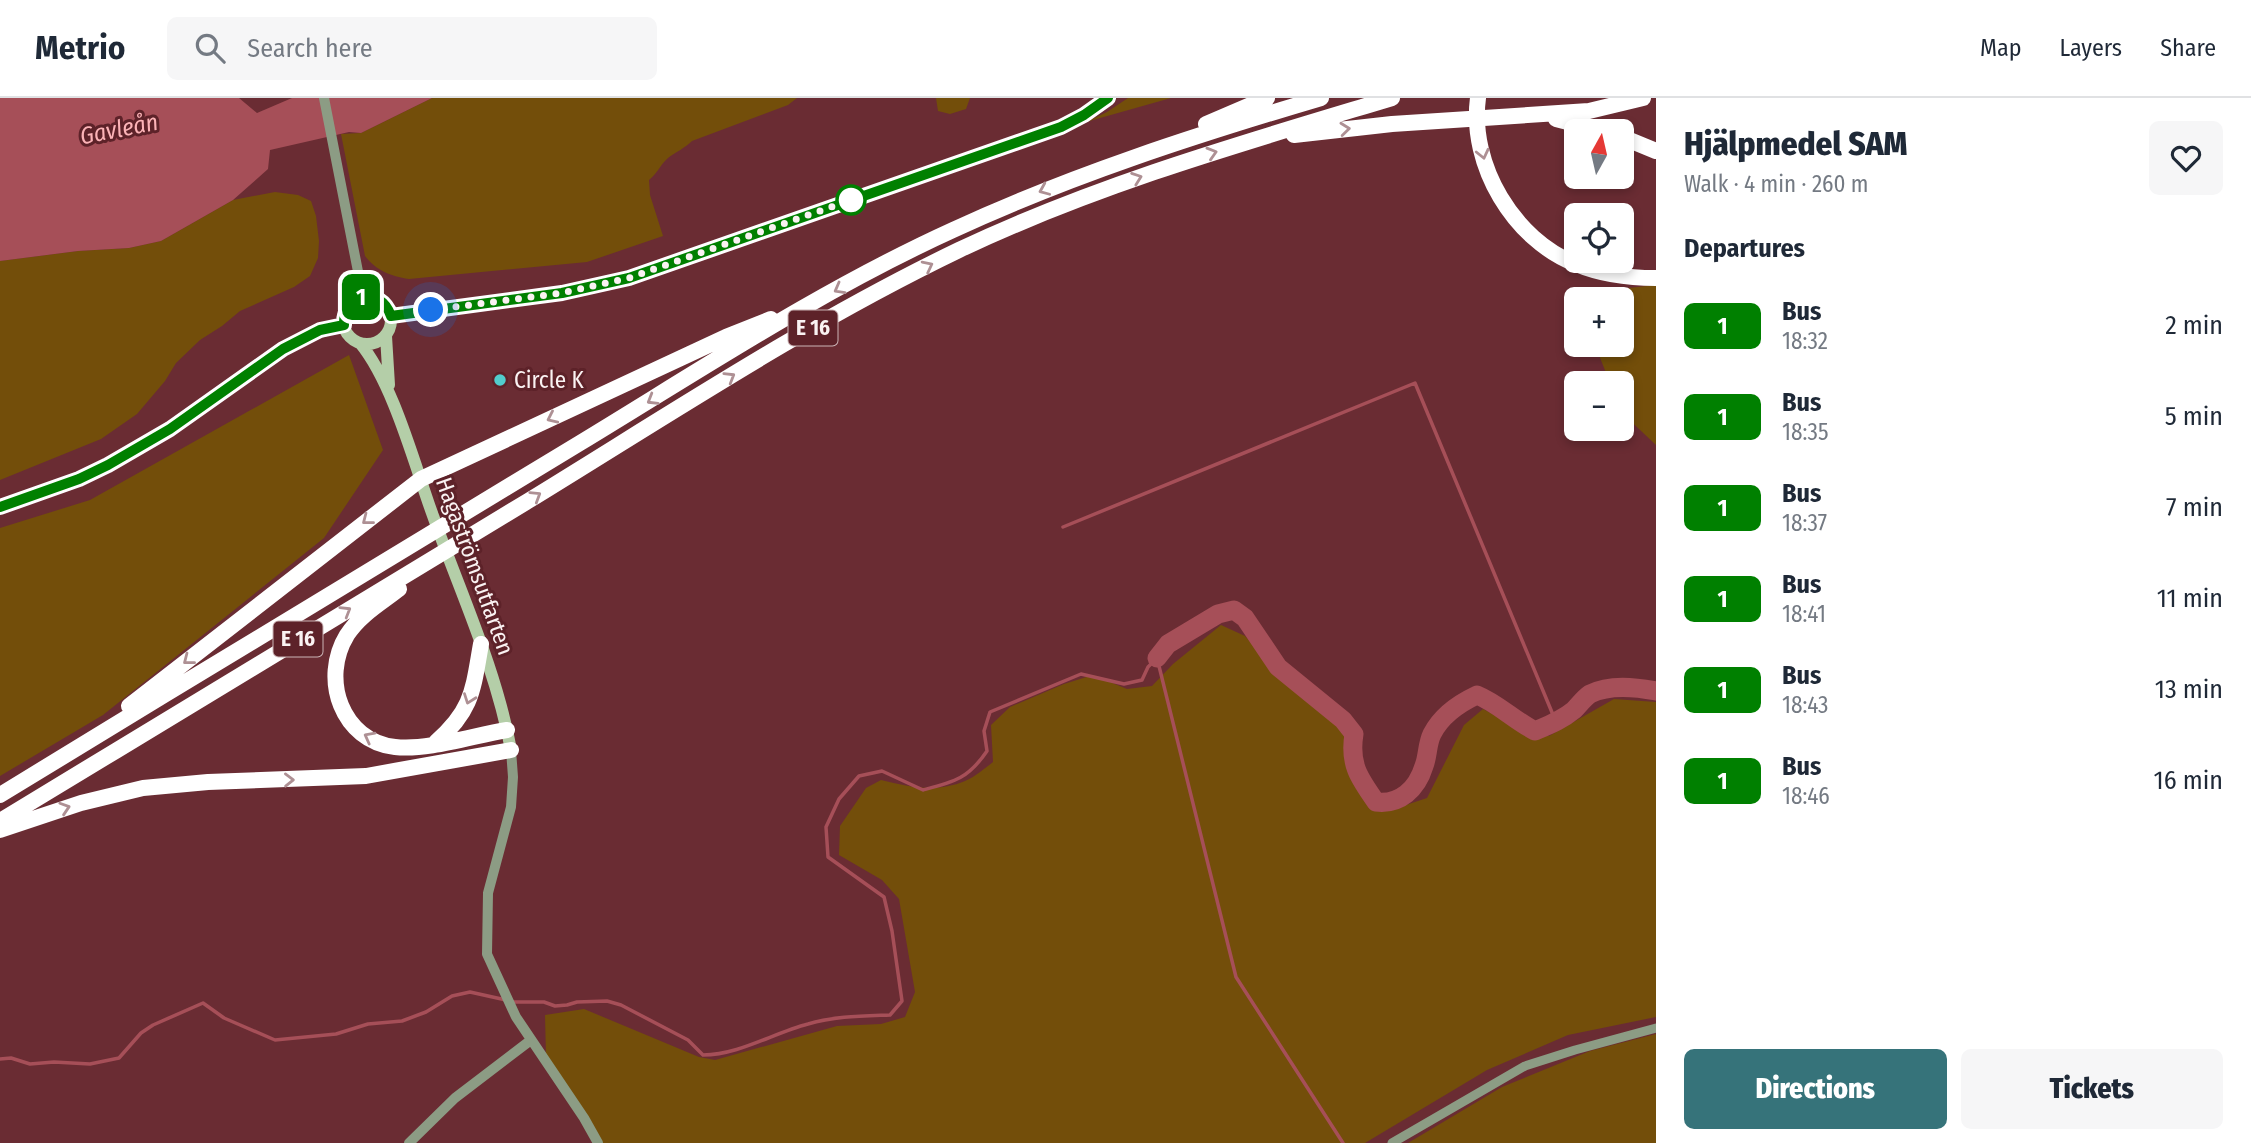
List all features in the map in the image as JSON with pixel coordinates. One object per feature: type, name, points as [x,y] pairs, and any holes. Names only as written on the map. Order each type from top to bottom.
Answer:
[{"type":"highway","points":[[1130,157],[1267,98]]},
{"type":"highway","name":"E 16","points":[[0,795],[816,302],[951,230],[1130,157],[1321,98]]},
{"type":"highway","name":"E 16","points":[[0,821],[727,379],[901,279],[962,249],[1073,201],[1171,166],[1392,98]]},
{"type":"highway","points":[[1478,98],[1477,118],[1485,162],[1505,205],[1522,226],[1546,246],[1574,263],[1627,278],[1656,278]]},
{"type":"highway","points":[[1253,140],[1392,124],[1543,116],[1589,111],[1643,98]]},
{"type":"highway","points":[[1543,116],[1564,121]]},
{"type":"highway","points":[[1634,142],[1656,151]]},
{"type":"highway","points":[[70,752],[421,478],[726,337],[816,302]]},
{"type":"highway","points":[[477,532],[357,622],[340,649],[335,681],[340,703],[350,724],[363,736],[394,747],[411,748],[507,730]]},
{"type":"highway","points":[[435,743],[449,731],[468,705],[481,644]]},
{"type":"highway","points":[[0,831],[81,803],[143,788],[208,782],[366,776],[511,750]]},
{"type":"main road","points":[[0,507],[79,479],[108,465],[170,429],[283,349],[320,330],[344,325],[345,310],[363,297],[370,296],[384,303],[391,316],[562,293],[629,278],[1061,127],[1108,98]]},
{"type":"main road","name":"Hagaströmsutfarten","points":[[391,316],[390,330],[386,336],[391,399]]},
{"type":"main road","name":"Hagaströmsutfarten","points":[[344,325],[377,369],[391,399],[481,644],[511,750]]},
{"type":"main road","points":[[360,343],[374,343],[386,336]]},
{"type":"street","points":[[324,98],[363,297]]},
{"type":"street","points":[[511,750],[511,807],[488,893],[487,954],[516,1017],[598,1143]]},
{"type":"street","points":[[1392,1143],[1525,1066],[1656,1028]]},
{"type":"street","points":[[409,1143],[455,1098],[531,1041]]},
{"type":"shaded area","points":[[432,98],[797,98],[788,105],[692,141],[665,161],[649,180],[650,195],[663,236],[587,262],[409,279],[384,272],[365,256],[341,134],[361,133]]},
{"type":"shaded area","points":[[936,98],[970,98],[966,109],[950,114],[938,111]]},
{"type":"shaded area","points":[[1128,98],[1171,98],[1086,122],[1107,112]]},
{"type":"shaded area","points":[[275,192],[298,195],[311,201],[319,241],[318,258],[310,276],[294,287],[240,311],[200,340],[176,363],[165,381],[137,414],[101,439],[0,480],[0,261],[78,251],[129,248],[161,241],[233,200]]},
{"type":"shaded area","points":[[1656,285],[1656,445],[1634,424],[1634,371],[1605,371],[1600,357],[1634,357],[1634,287]]},
{"type":"shaded area","points":[[349,355],[383,450],[324,538],[103,715],[0,776],[0,528],[90,500]]},
{"type":"shaded area","points":[[1221,625],[1245,636],[1271,665],[1342,724],[1354,775],[1372,807],[1400,807],[1427,798],[1464,725],[1483,709],[1515,726],[1549,736],[1614,699],[1656,702],[1656,1017],[1568,1035],[1487,1070],[1365,1143],[594,1143],[546,1056],[545,1015],[584,1009],[699,1057],[715,1060],[837,1026],[881,1024],[905,1017],[915,992],[899,899],[882,880],[839,855],[840,826],[866,788],[881,780],[933,788],[954,785],[969,779],[993,762],[991,725],[1010,707],[1093,675],[1127,689],[1152,686],[1173,664]]},
{"type":"shaded area","points":[[1656,1034],[1656,1143],[1408,1143],[1502,1087],[1590,1051]]},
{"type":"water","name":"Gavleån","points":[[0,98],[239,98],[257,113],[292,98],[432,98],[361,133],[349,132],[270,150],[268,169],[233,200],[161,241],[129,248],[78,251],[0,261]]},
{"type":"waterway","points":[[1063,527],[1415,383],[1556,722]]},
{"type":"waterway","points":[[1157,658],[1168,644],[1218,614],[1234,610],[1245,618],[1278,667],[1343,720],[1354,734],[1354,762],[1376,802],[1393,801],[1412,788],[1421,774],[1430,738],[1440,721],[1477,695],[1535,731],[1565,717],[1588,696],[1598,691],[1623,687],[1656,691]]},
{"type":"waterway","points":[[513,1002],[544,1002],[555,1006],[607,1001],[621,1005],[688,1040],[703,1055],[730,1051],[818,1021],[890,1015],[902,1001],[884,897],[828,857],[826,827],[839,799],[859,776],[882,771],[923,790],[952,782],[967,774],[987,751],[984,731],[990,712],[1081,674],[1124,684],[1142,680],[1148,667],[1157,658],[1236,977],[1343,1143]]},
{"type":"waterway","points":[[0,1059],[11,1058],[30,1064],[90,1064],[119,1058],[141,1033],[153,1025],[203,1003],[224,1018],[275,1040],[336,1034],[368,1024],[402,1021],[426,1012],[452,996],[470,992],[506,1000]]},
{"type":"bus line","name":"1","points":[[0,507],[79,479],[141,447],[283,349],[320,330],[344,325],[345,310],[356,299],[370,296],[377,299],[384,303],[391,316],[604,285],[1061,127],[1108,98]]},
{"type":"place","name":"Circle K","points":[[500,380]]},
{"type":"route","points":[[431,310],[604,285],[851,200]]}]
